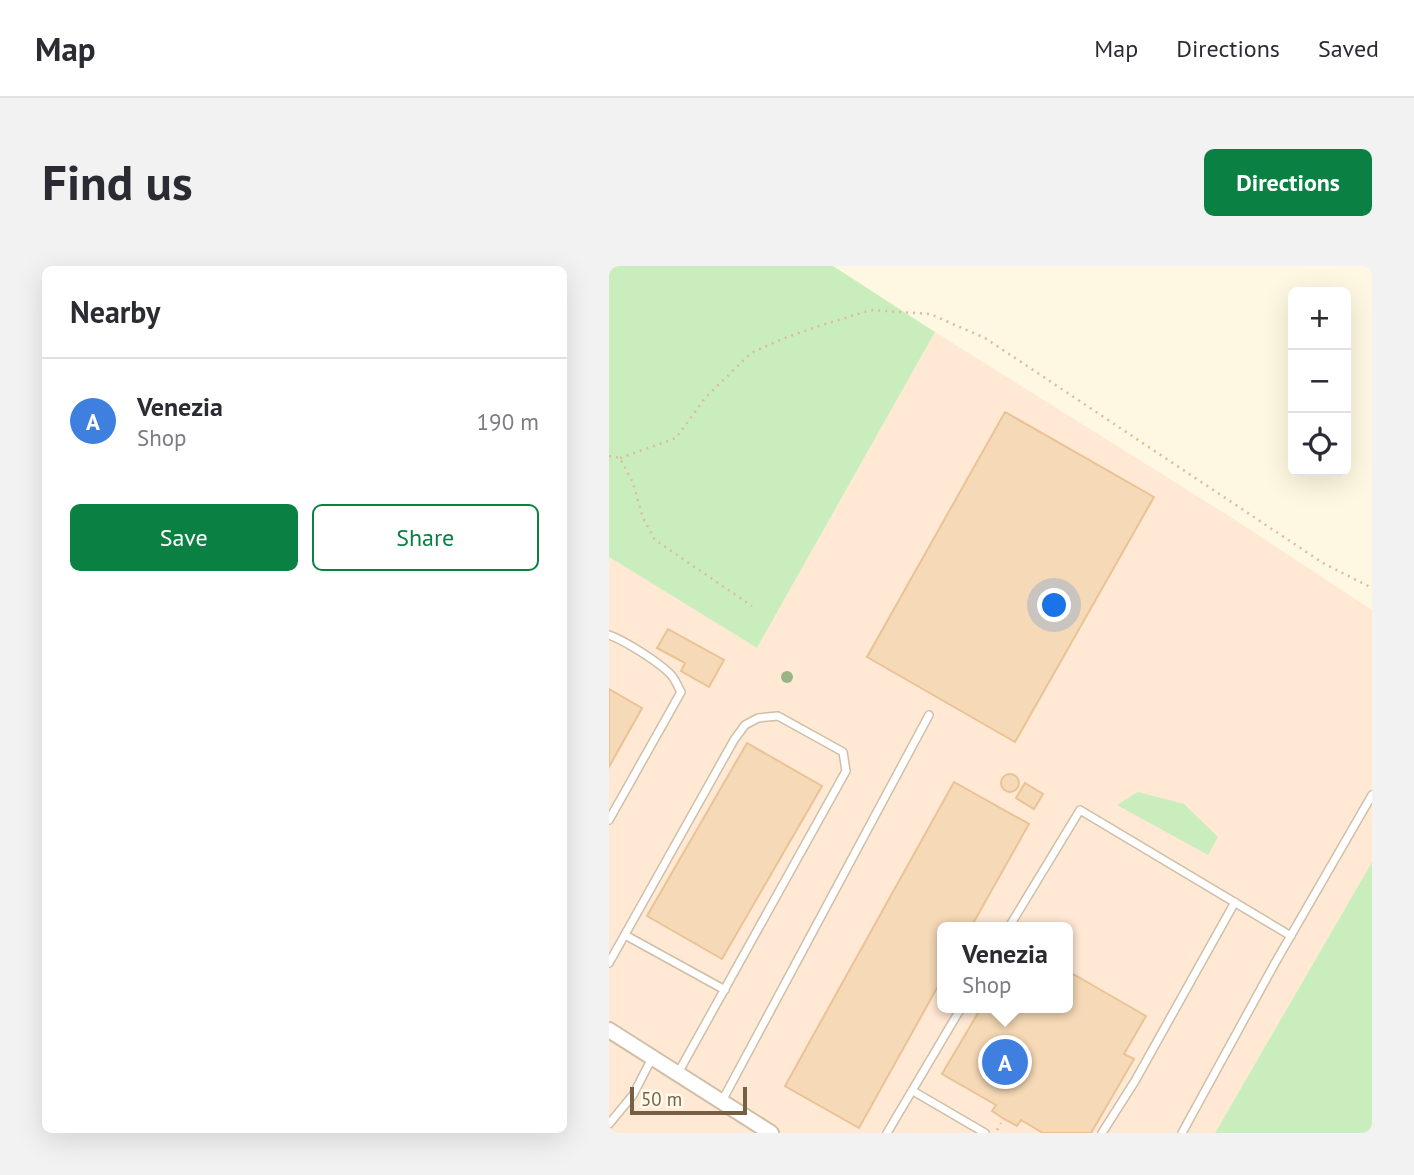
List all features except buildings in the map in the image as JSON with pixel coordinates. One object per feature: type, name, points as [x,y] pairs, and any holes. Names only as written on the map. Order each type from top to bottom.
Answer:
[{"type":"street","points":[[609,1030],[771,1133]]},
{"type":"lane","points":[[609,635],[652,660],[671,676],[681,692],[609,820]]},
{"type":"lane","points":[[722,1102],[929,715]]},
{"type":"lane","points":[[609,963],[734,740],[745,725],[758,718],[778,716],[843,752],[846,771],[678,1074]]},
{"type":"lane","points":[[1182,1133],[1372,795]]},
{"type":"lane","points":[[1012,922],[1080,810],[1291,936]]},
{"type":"lane","points":[[1102,1133],[1135,1081],[1234,902]]},
{"type":"lane","points":[[625,934],[725,990]]},
{"type":"lane","points":[[887,1133],[958,1013]]},
{"type":"lane","points":[[611,1118],[633,1096],[652,1058]]},
{"type":"lane","points":[[912,1091],[985,1133]]},
{"type":"path","points":[[609,456],[619,458],[676,438],[705,398],[751,353],[782,339],[871,310],[930,314],[985,338],[1322,563],[1372,587]]},
{"type":"path","points":[[619,458],[633,483],[643,518],[655,540],[752,606]]},
{"type":"path","points":[[995,1133],[1001,1123]]},
{"type":"shaded area","points":[[935,332],[1232,518],[1372,610],[1372,862],[1215,1133],[609,1133],[609,557],[757,648]]},
{"type":"green space","points":[[609,266],[833,266],[935,332],[757,648],[609,557]]},
{"type":"green space","points":[[1138,792],[1184,804],[1218,837],[1208,855],[1117,805]]},
{"type":"green space","points":[[1372,862],[1372,1133],[1215,1133]]},
{"type":"place","name":"Venezia","points":[[1005,1062]]}]
